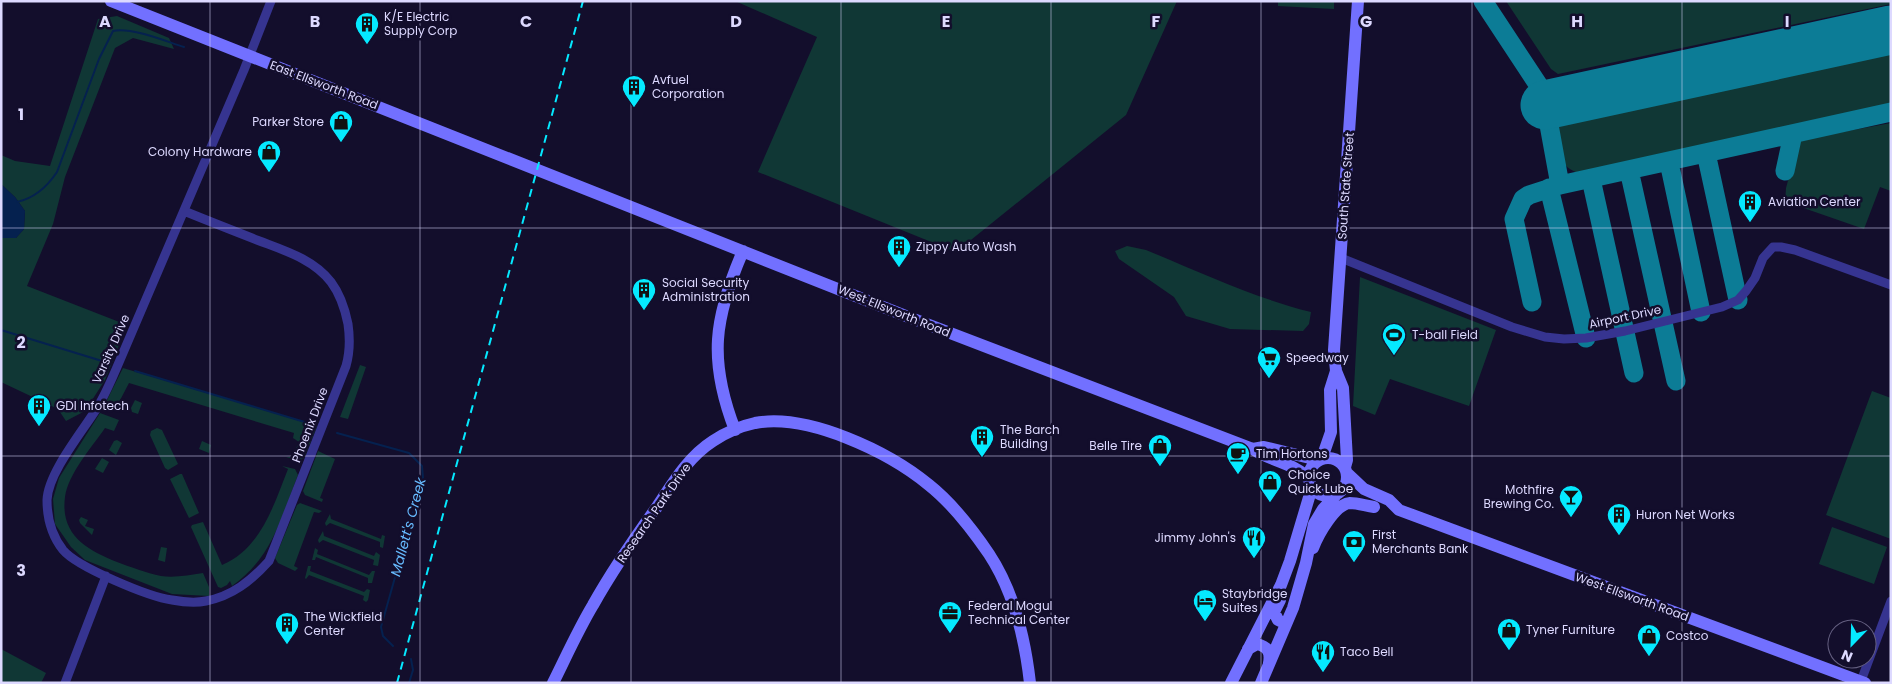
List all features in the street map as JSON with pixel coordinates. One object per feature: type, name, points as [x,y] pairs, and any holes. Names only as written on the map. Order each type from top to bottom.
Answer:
[{"type":"main road","name":"East Ellsworth Road","points":[[111,1],[536,170]]},
{"type":"main road","name":"South State Street","points":[[1346,470],[1343,388],[1336,371],[1334,350],[1358,1]]},
{"type":"main road","name":"West Ellsworth Road","points":[[536,170],[911,318],[1253,449],[1263,456],[1292,466],[1309,481]]},
{"type":"main road","points":[[735,430],[722,390],[717,357],[718,338],[726,294],[744,251]]},
{"type":"main road","name":"South State Street","points":[[1320,459],[1331,432],[1330,390],[1336,371]]},
{"type":"main road","name":"Research Park Drive","points":[[554,683],[593,604],[629,547],[692,459],[703,448],[735,430],[755,423],[777,422],[819,429],[860,443],[882,454],[930,486],[953,508],[990,556],[1014,605],[1020,624],[1030,683]]},
{"type":"main road","name":"West Ellsworth Road","points":[[1253,449],[1264,447],[1320,459]]},
{"type":"main road","points":[[1231,683],[1286,572],[1310,494],[1311,468],[1320,459],[1334,458],[1346,470],[1347,482],[1317,516],[1298,589],[1286,624],[1261,683]]},
{"type":"main road","name":"West Ellsworth Road","points":[[1346,470],[1364,489],[1389,500],[1399,510],[1862,682]]},
{"type":"main road","points":[[1309,481],[1320,495],[1338,494]]},
{"type":"main road","name":"West Ellsworth Road","points":[[1338,494],[1386,511],[1399,510]]},
{"type":"main road","points":[[1304,568],[1322,530],[1340,507],[1350,503],[1374,507]]},
{"type":"main road","points":[[1295,544],[1304,548],[1296,577],[1298,589]]},
{"type":"main road","points":[[1286,572],[1287,585],[1274,612],[1278,620],[1286,624]]},
{"type":"main road","points":[[1248,649],[1257,644],[1266,647],[1270,652],[1268,666]]},
{"type":"street","name":"Varsity Drive","points":[[106,576],[82,565],[64,551],[54,534],[48,513],[47,498],[50,487],[58,468],[102,400],[250,57],[272,1]]},
{"type":"street","name":"Phoenix Drive","points":[[106,576],[171,600],[204,602],[232,592],[255,576],[269,561],[274,552],[350,353],[346,312],[332,282],[323,273],[305,260],[290,253],[184,211]]},
{"type":"street","name":"Airport Drive","points":[[1341,258],[1512,327],[1564,339],[1586,338],[1625,331],[1722,307],[1738,300],[1755,278],[1763,258],[1773,247],[1795,250],[1891,285]]},
{"type":"street","points":[[65,683],[106,576]]},
{"type":"street","points":[[1862,682],[1891,601]]},
{"type":"green space","points":[[735,1],[1177,1],[1126,115],[956,252],[758,172],[817,37]]},
{"type":"green space","points":[[1278,1],[1334,1],[1334,9],[1278,6]]},
{"type":"green space","points":[[1506,1],[1891,1],[1891,4],[1558,74],[1551,69]]},
{"type":"green space","points":[[117,16],[169,38],[174,49],[133,38],[115,48],[65,177],[53,224],[27,286],[127,325],[105,380],[85,411],[66,421],[58,409],[1,382],[1,238],[16,238],[24,229],[25,211],[15,197],[1,184],[1,155],[15,161],[50,166],[98,19]]},
{"type":"green space","points":[[1891,45],[1891,106],[1781,128],[1594,174],[1581,174],[1570,169],[1556,151],[1554,131],[1558,123],[1565,118]]},
{"type":"green space","points":[[1891,123],[1891,191],[1880,187],[1864,229],[1792,204],[1785,204],[1786,188],[1799,140]]},
{"type":"green space","points":[[1127,246],[1146,250],[1269,300],[1311,312],[1309,324],[1303,331],[1230,329],[1186,316],[1174,297],[1119,259],[1115,251]]},
{"type":"green space","points":[[1360,277],[1496,330],[1469,406],[1390,379],[1375,415],[1353,406]]},
{"type":"green space","points":[[360,365],[366,367],[348,419],[340,417]]},
{"type":"green space","points":[[123,368],[317,426],[304,458],[299,461],[286,457],[292,457],[299,442],[293,438],[294,433],[129,383],[117,406],[121,408],[118,410],[105,404]]},
{"type":"green space","points":[[1872,391],[1891,398],[1891,539],[1826,515]]},
{"type":"green space","points":[[135,400],[142,403],[138,414],[132,412],[131,408]]},
{"type":"green space","points":[[100,413],[119,420],[114,431],[105,428],[81,461],[67,488],[65,510],[71,531],[86,546],[96,552],[144,572],[172,577],[203,573],[209,587],[209,596],[172,594],[85,560],[71,547],[55,524],[53,499],[59,478]]},
{"type":"green space","points":[[157,428],[162,430],[178,464],[168,470],[165,468],[150,435],[151,431]]},
{"type":"green space","points":[[117,440],[122,443],[116,455],[109,450],[114,441]]},
{"type":"green space","points":[[202,441],[211,445],[209,453],[199,449]]},
{"type":"green space","points":[[318,451],[335,459],[320,498],[323,499],[322,502],[305,495],[303,491]]},
{"type":"green space","points":[[102,458],[109,462],[103,473],[95,469]]},
{"type":"green space","points":[[282,466],[295,469],[298,475],[274,536],[257,563],[246,575],[232,586],[230,581],[221,588],[218,587],[191,527],[192,525],[203,522],[222,565],[235,558],[256,537],[271,511],[288,469]]},
{"type":"green space","points":[[182,474],[199,513],[189,518],[170,479]]},
{"type":"green space","points":[[300,503],[322,511],[319,513],[314,512],[294,566],[298,568],[295,571],[278,563],[275,558],[297,505]]},
{"type":"green space","points":[[330,514],[331,519],[381,539],[382,535],[385,536],[383,548],[380,547],[380,542],[330,523],[326,526],[325,523]]},
{"type":"green space","points":[[81,517],[88,520],[85,526],[94,529],[92,535],[80,523]]},
{"type":"green space","points":[[1832,527],[1887,547],[1874,584],[1819,564]]},
{"type":"green space","points":[[323,531],[324,536],[374,556],[376,552],[380,555],[378,566],[373,565],[374,560],[323,540],[319,543],[318,540]]},
{"type":"green space","points":[[161,547],[167,548],[165,562],[158,560]]},
{"type":"green space","points":[[315,548],[318,550],[317,554],[369,575],[372,571],[375,571],[372,583],[368,583],[368,578],[316,557],[315,560],[312,560]]},
{"type":"green space","points":[[308,566],[311,566],[310,571],[364,592],[367,589],[370,590],[368,600],[366,602],[363,600],[364,596],[309,575],[306,579]]},
{"type":"green space","points":[[1,649],[46,673],[41,683],[1,683]]},
{"type":"water","points":[[1,184],[15,197],[25,211],[24,229],[16,238],[1,238]]},
{"type":"waterway","points":[[17,202],[29,198],[40,191],[57,172],[99,59],[113,31],[121,30],[139,33],[184,47]]},
{"type":"waterway","name":"Mallett's Creek","points":[[1,330],[102,361]]},
{"type":"waterway","name":"Mallett's Creek","points":[[135,371],[308,423]]},
{"type":"waterway","name":"Mallett's Creek","points":[[337,433],[409,453],[422,466],[423,478],[381,627],[383,636],[393,646]]},
{"type":"waterway","name":"Mallett's Creek","points":[[409,683],[413,670],[411,659]]},
{"type":"taxiway","points":[[1483,1],[1543,92],[1560,185]]},
{"type":"taxiway","points":[[1532,302],[1514,219],[1523,199],[1529,195],[1560,185],[1891,112]]},
{"type":"taxiway","points":[[1785,171],[1793,134]]},
{"type":"taxiway","points":[[1706,153],[1738,300]]},
{"type":"taxiway","points":[[1669,162],[1701,312]]},
{"type":"taxiway","points":[[1629,170],[1676,381]]},
{"type":"taxiway","points":[[1591,179],[1634,373]]},
{"type":"taxiway","points":[[1549,188],[1586,338]]},
{"type":"runway","points":[[1545,105],[1891,30]]},
{"type":"railway","points":[[397,683],[583,1]]},
{"type":"place","name":"K/E Electric Supply Corp","points":[[367,45]]},
{"type":"place","name":"Avfuel Corporation","points":[[634,108]]},
{"type":"place","name":"Parker Store","points":[[341,143]]},
{"type":"place","name":"Colony Hardware","points":[[269,173]]},
{"type":"place","name":"Aviation Center","points":[[1750,223]]},
{"type":"place","name":"Zippy Auto Wash","points":[[899,268]]},
{"type":"place","name":"Social Security Administration","points":[[644,311]]},
{"type":"place","name":"T-ball Field","points":[[1394,356]]},
{"type":"place","name":"Speedway","points":[[1269,379]]},
{"type":"place","name":"GDI Infotech","points":[[39,427]]},
{"type":"place","name":"The Barch Building","points":[[982,458]]},
{"type":"place","name":"Belle Tire","points":[[1160,467]]},
{"type":"place","name":"Tim Hortons","points":[[1238,475]]},
{"type":"place","name":"Choice Quick Lube","points":[[1270,503]]},
{"type":"place","name":"Mothfire Brewing Co.","points":[[1571,518]]},
{"type":"place","name":"Huron Net Works","points":[[1619,536]]},
{"type":"place","name":"Jimmy John's","points":[[1254,559]]},
{"type":"place","name":"First Merchants Bank","points":[[1354,563]]},
{"type":"place","name":"Staybridge Suites","points":[[1205,622]]},
{"type":"place","name":"Federal Mogul Technical Center","points":[[950,634]]},
{"type":"place","name":"The Wickfield Center","points":[[287,645]]},
{"type":"place","name":"Tyner Furniture","points":[[1509,651]]},
{"type":"place","name":"Costco","points":[[1649,657]]},
{"type":"place","name":"Taco Bell","points":[[1323,673]]}]
